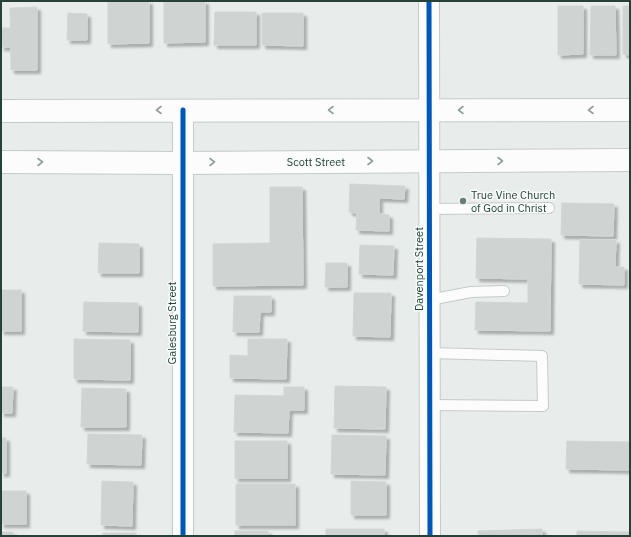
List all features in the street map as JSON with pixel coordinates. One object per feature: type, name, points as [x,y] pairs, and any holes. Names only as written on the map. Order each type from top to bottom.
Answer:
[{"type":"main road","points":[[1,111],[630,110]]},
{"type":"main road","name":"Scott Street","points":[[1,162],[182,163],[630,160]]},
{"type":"street","name":"Davenport Street","points":[[429,1],[430,536]]},
{"type":"street","name":"Galesburg Street","points":[[182,110],[183,536]]},
{"type":"lane","points":[[429,209],[549,208]]},
{"type":"lane","points":[[429,300],[471,292],[504,291]]},
{"type":"lane","points":[[430,353],[542,356],[543,406],[430,405]]},
{"type":"building","points":[[108,1],[149,1],[149,43],[108,44]]},
{"type":"building","points":[[164,1],[205,1],[205,42],[164,43]]},
{"type":"building","points":[[558,6],[583,6],[583,54],[558,55]]},
{"type":"building","points":[[591,6],[615,6],[616,55],[590,55]]},
{"type":"building","points":[[623,6],[630,6],[630,55],[623,54]]},
{"type":"building","points":[[37,7],[37,70],[11,70],[10,8]]},
{"type":"building","points":[[215,12],[256,12],[256,45],[214,45]]},
{"type":"building","points":[[68,13],[87,14],[87,40],[67,40]]},
{"type":"building","points":[[262,13],[303,13],[303,46],[262,45]]},
{"type":"building","points":[[1,28],[10,28],[10,47],[1,47]]},
{"type":"building","points":[[350,184],[405,186],[404,199],[379,198],[379,214],[389,215],[389,231],[356,230],[357,213],[349,212]]},
{"type":"building","points":[[270,187],[302,187],[303,285],[213,286],[213,244],[270,243]]},
{"type":"building","points":[[562,203],[614,204],[613,236],[561,235]]},
{"type":"building","points":[[477,238],[551,239],[550,331],[475,330],[476,302],[528,303],[528,279],[476,278]]},
{"type":"building","points":[[580,240],[616,240],[615,267],[624,267],[624,285],[579,284]]},
{"type":"building","points":[[99,243],[139,244],[139,273],[98,273]]},
{"type":"building","points":[[360,245],[394,246],[393,275],[359,274]]},
{"type":"building","points":[[326,263],[347,263],[347,287],[325,287]]},
{"type":"building","points":[[1,290],[21,290],[21,331],[1,331]]},
{"type":"building","points":[[354,293],[391,293],[390,337],[353,336]]},
{"type":"building","points":[[234,296],[271,296],[271,312],[260,312],[259,332],[233,332]]},
{"type":"building","points":[[84,302],[138,303],[138,332],[83,331]]},
{"type":"building","points":[[74,339],[130,340],[130,380],[74,379]]},
{"type":"building","points":[[248,339],[287,339],[286,379],[230,378],[230,355],[248,356]]},
{"type":"building","points":[[335,386],[386,387],[385,429],[334,428]]},
{"type":"building","points":[[1,387],[13,387],[12,413],[1,413]]},
{"type":"building","points":[[284,387],[304,387],[304,410],[289,410],[288,433],[234,432],[235,395],[284,396]]},
{"type":"building","points":[[82,388],[126,389],[126,427],[81,427]]},
{"type":"building","points":[[88,434],[142,435],[141,465],[87,464]]},
{"type":"building","points":[[332,435],[386,436],[385,475],[331,474]]},
{"type":"building","points":[[1,438],[6,438],[6,473],[1,473]]},
{"type":"building","points":[[235,441],[287,441],[287,478],[235,478]]},
{"type":"building","points":[[567,441],[630,442],[630,470],[566,469]]},
{"type":"building","points":[[102,481],[133,482],[132,526],[101,525]]},
{"type":"building","points":[[351,481],[386,482],[386,515],[351,515]]},
{"type":"building","points":[[236,484],[295,484],[295,525],[236,525]]},
{"type":"building","points":[[1,491],[26,491],[26,524],[1,524]]},
{"type":"building","points":[[326,529],[384,529],[384,536],[326,536]]},
{"type":"building","points":[[542,529],[542,536],[478,536],[478,531]]},
{"type":"building","points":[[235,531],[268,531],[268,536],[235,536]]},
{"type":"building","points":[[577,531],[630,532],[630,536],[577,536]]},
{"type":"building","points":[[1,532],[13,532],[13,536],[1,536]]},
{"type":"building","points":[[103,533],[136,533],[136,536],[103,536]]},
{"type":"cycle path","points":[[429,1],[430,536]]},
{"type":"cycle path","points":[[183,110],[183,536]]},
{"type":"place","name":"True Vine Church of God in Christ","points":[[463,201]]}]
